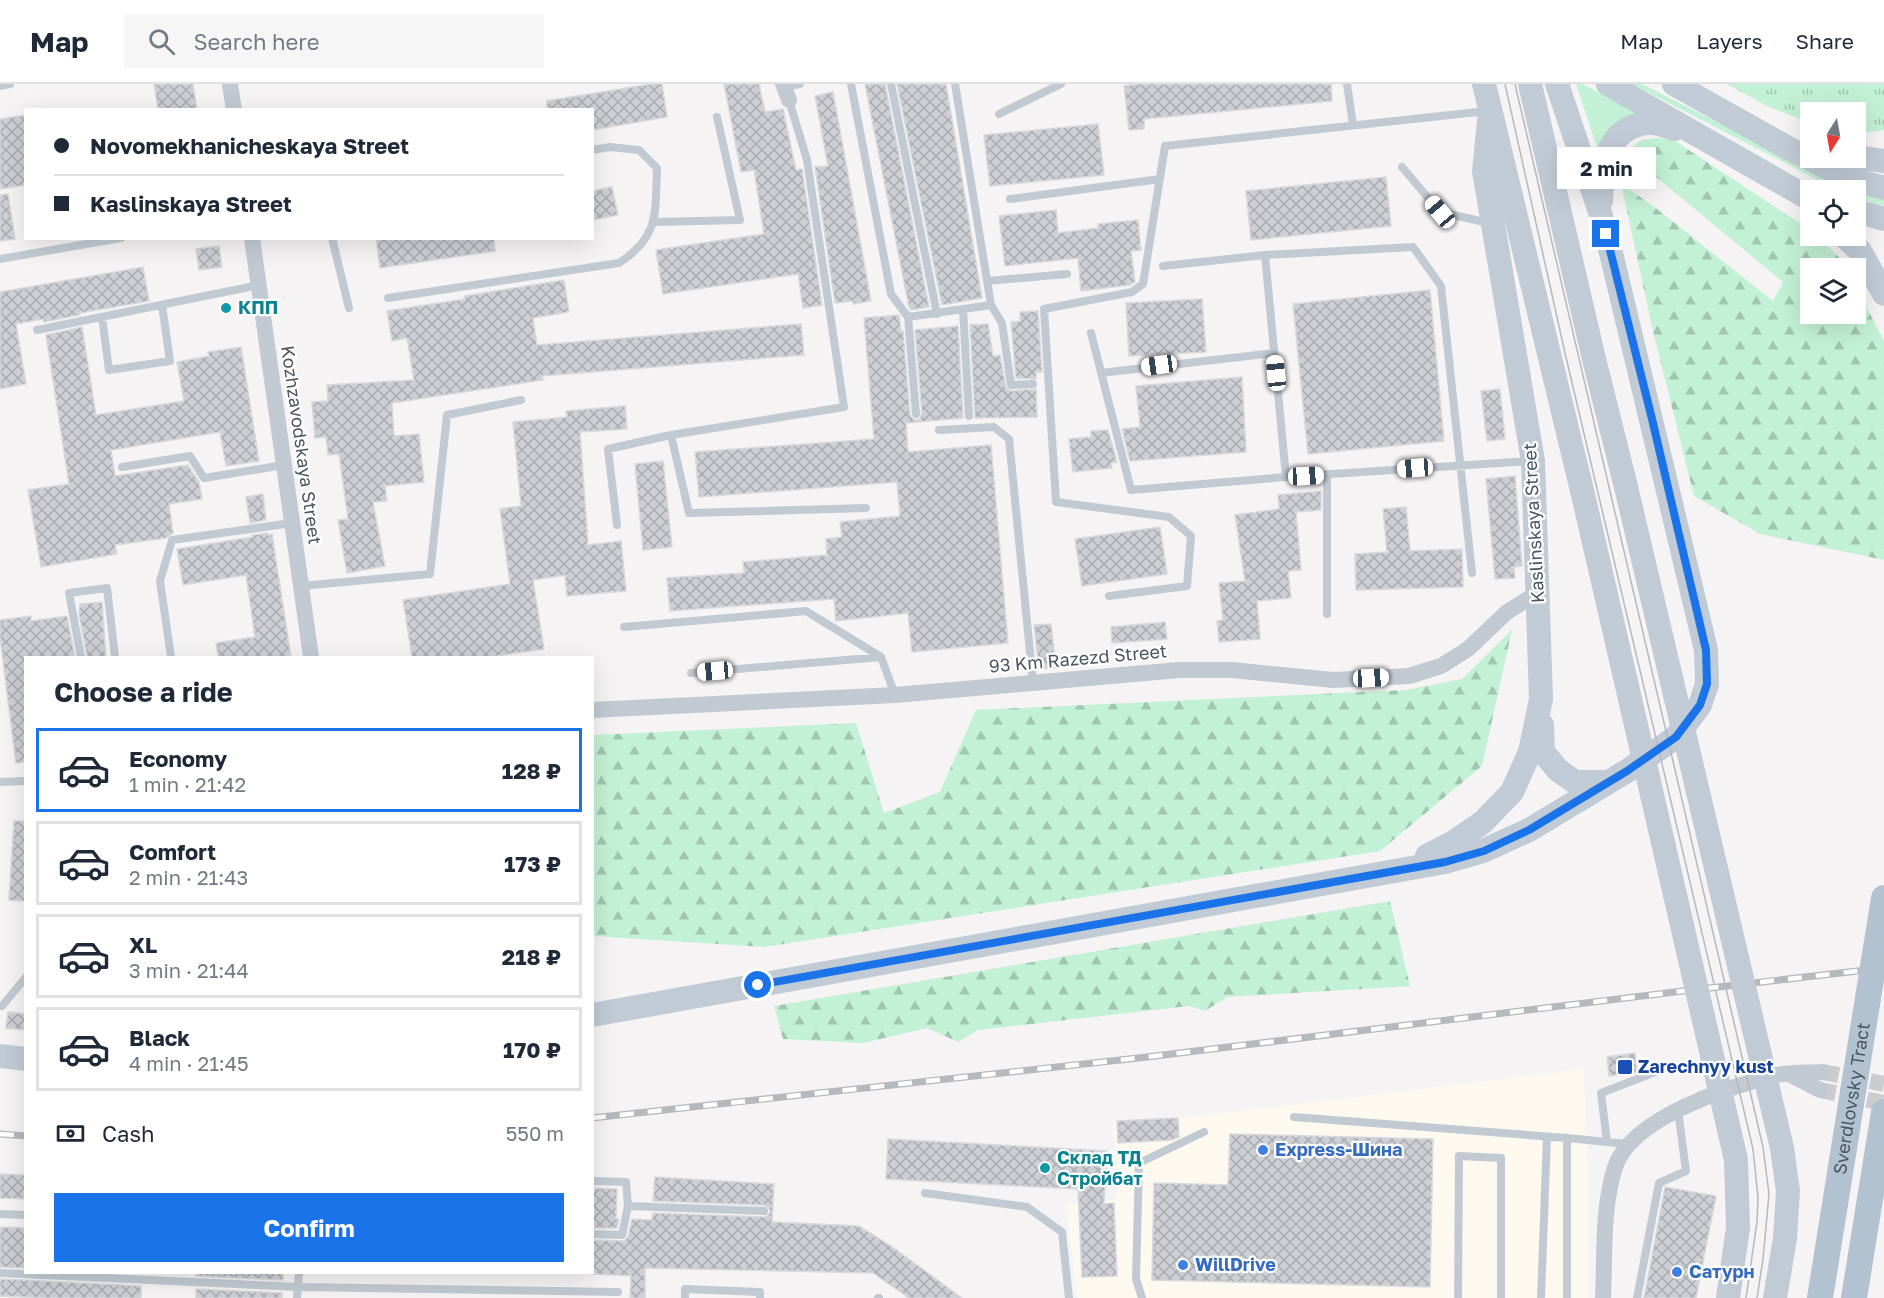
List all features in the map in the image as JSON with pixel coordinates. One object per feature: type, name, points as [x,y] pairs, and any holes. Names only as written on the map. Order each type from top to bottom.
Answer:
[{"type":"main road","points":[[1484,84],[1584,499],[1736,1160],[1738,1228],[1728,1298]]},
{"type":"main road","points":[[1530,84],[1782,1148],[1788,1191],[1785,1238],[1775,1298]]},
{"type":"main road","points":[[594,1015],[1445,862],[1484,851],[1529,830],[1676,737],[1700,705],[1707,684],[1706,650],[1652,419],[1600,212],[1557,84]]},
{"type":"main road","points":[[1608,84],[1800,194]]},
{"type":"main road","points":[[1674,84],[1800,151]]},
{"type":"main road","name":"Kaslinskaya Street","points":[[1396,872],[1454,842],[1483,822],[1512,792],[1530,752],[1541,699],[1533,461],[1484,171],[1490,111]]},
{"type":"main road","points":[[1600,212],[1603,170],[1615,138],[1631,127],[1649,122],[1700,135]]},
{"type":"main road","points":[[1866,158],[1884,160]]},
{"type":"main road","points":[[1830,168],[1848,178],[1884,188]]},
{"type":"main road","points":[[1866,214],[1884,219]]},
{"type":"main road","points":[[1855,246],[1860,251],[1884,294]]},
{"type":"main road","points":[[1541,699],[1543,752],[1558,770],[1575,782],[1608,782]]},
{"type":"main road","name":"Sverdlovsky Tract","points":[[1820,1298],[1884,898]]},
{"type":"main road","points":[[0,1056],[24,1059]]},
{"type":"main road","name":"Sverdlovsky Tract","points":[[1854,1298],[1884,1112]]},
{"type":"street","points":[[230,84],[234,108]]},
{"type":"street","name":"Kozhzavodskaya Street","points":[[252,240],[311,656]]},
{"type":"street","name":"93 Km Razezd Street","points":[[594,710],[895,694],[1179,670],[1232,670],[1333,680],[1409,676],[1441,666],[1468,649],[1507,612],[1539,592]]},
{"type":"street","points":[[1603,1298],[1607,1202],[1616,1165],[1628,1144],[1642,1131],[1678,1110],[1742,1086],[1788,1074],[1823,1072]]},
{"type":"street","points":[[1788,1074],[1820,1090]]},
{"type":"lane","points":[[0,86],[10,84]]},
{"type":"lane","points":[[851,84],[891,294],[908,317],[916,414]]},
{"type":"lane","points":[[891,84],[937,314]]},
{"type":"lane","points":[[955,84],[990,305],[1002,323],[1011,385],[1033,384]]},
{"type":"lane","points":[[999,114],[1061,84]]},
{"type":"lane","points":[[1347,84],[1353,125]]},
{"type":"lane","points":[[617,525],[608,449],[671,435],[844,407],[807,160],[789,89]]},
{"type":"lane","points":[[1109,596],[1186,586],[1191,536],[1169,517],[1056,502],[1044,309],[1132,292],[1143,284],[1165,146],[1490,111]]},
{"type":"lane","points":[[655,222],[740,220],[717,117]]},
{"type":"lane","points":[[388,298],[619,263],[638,251],[655,222],[657,168],[639,150],[610,147],[594,150]]},
{"type":"lane","points":[[1402,167],[1440,212],[1493,224]]},
{"type":"lane","points":[[1010,199],[1160,178]]},
{"type":"lane","points":[[0,259],[109,240]]},
{"type":"lane","points":[[332,240],[349,308]]},
{"type":"lane","points":[[1163,266],[1264,255],[1413,247],[1441,286],[1472,573]]},
{"type":"lane","points":[[1264,255],[1286,477]]},
{"type":"lane","points":[[987,281],[1067,274]]},
{"type":"lane","points":[[37,330],[259,285]]},
{"type":"lane","points":[[102,317],[110,370],[170,362],[162,305]]},
{"type":"lane","points":[[908,317],[990,305]]},
{"type":"lane","points":[[963,309],[969,416]]},
{"type":"lane","points":[[1091,333],[1131,490],[1327,474],[1533,461]]},
{"type":"lane","points":[[1101,373],[1274,352]]},
{"type":"lane","points":[[301,586],[430,574],[447,415],[521,400]]},
{"type":"lane","points":[[939,430],[994,427],[1009,439],[1033,682]]},
{"type":"lane","points":[[671,435],[689,513],[866,508]]},
{"type":"lane","points":[[122,467],[190,456],[204,478],[284,465]]},
{"type":"lane","points":[[1327,474],[1327,614]]},
{"type":"lane","points":[[171,656],[160,581],[172,540],[292,523]]},
{"type":"lane","points":[[81,656],[69,593],[107,588],[115,656]]},
{"type":"lane","points":[[624,627],[806,611],[881,657],[895,694]]},
{"type":"lane","points":[[691,673],[881,657]]},
{"type":"lane","points":[[0,782],[24,782]]},
{"type":"lane","points":[[2,1006],[24,978]]},
{"type":"lane","points":[[1606,1142],[1602,1093],[1671,1066]]},
{"type":"lane","points":[[1637,1298],[1659,1183],[1686,1172],[1678,1110]]},
{"type":"lane","points":[[1294,1117],[1628,1144]]},
{"type":"lane","points":[[1142,1298],[1136,1279],[1139,1163],[1204,1132]]},
{"type":"lane","points":[[1541,1298],[1547,1137]]},
{"type":"lane","points":[[1567,1138],[1567,1298]]},
{"type":"lane","points":[[1458,1298],[1459,1156],[1501,1158],[1501,1298]]},
{"type":"lane","points":[[594,1181],[626,1182],[628,1206],[622,1235],[594,1234]]},
{"type":"lane","points":[[925,1193],[1027,1207],[1062,1232],[1069,1298]]},
{"type":"lane","points":[[628,1206],[764,1211]]},
{"type":"lane","points":[[0,1214],[24,1215]]},
{"type":"lane","points":[[0,1273],[298,1287],[618,1292]]},
{"type":"lane","points":[[297,1298],[298,1274]]},
{"type":"lane","points":[[685,1298],[686,1289],[760,1292],[760,1298]]},
{"type":"shaded area","points":[[1584,1069],[1588,1205],[1587,1298],[1077,1298],[1066,1204],[1117,1199],[1114,1123],[1165,1120]]},
{"type":"green space","points":[[1576,84],[1583,84],[1640,115],[1599,153]]},
{"type":"green space","points":[[1632,84],[1642,84],[1800,164],[1800,168],[1807,168],[1832,180],[1818,180]]},
{"type":"green space","points":[[1727,84],[1884,84],[1884,130],[1866,133],[1866,102],[1800,102],[1800,119],[1769,107]]},
{"type":"green space","points":[[1659,138],[1675,141],[1800,223],[1800,246],[1827,246],[1840,258],[1800,258],[1800,324],[1866,324],[1866,306],[1884,341],[1884,560],[1760,534],[1694,496],[1653,331],[1621,183],[1773,301],[1783,282],[1626,152],[1641,140]]},
{"type":"green space","points":[[1866,191],[1884,197],[1884,206],[1866,201]]},
{"type":"green space","points":[[1512,630],[1482,766],[1380,851],[764,947],[594,936],[594,735],[856,723],[884,813],[940,792],[976,710],[1406,690],[1462,679]]},
{"type":"green space","points":[[1390,901],[1410,986],[1227,997],[1205,1011],[1189,1006],[978,1030],[958,1042],[927,1028],[863,1043],[783,1039],[774,1006]]},
{"type":"building","points":[[154,84],[193,84],[197,108],[158,108]]},
{"type":"building","points":[[662,84],[667,117],[594,130],[594,108],[547,108],[547,101]]},
{"type":"building","points":[[724,84],[759,84],[765,112],[783,109],[796,170],[802,169],[822,305],[803,308],[798,274],[663,294],[656,250],[764,234],[754,170],[741,172]]},
{"type":"building","points":[[865,84],[885,84],[929,307],[911,310],[909,307]]},
{"type":"building","points":[[897,84],[946,84],[982,298],[942,305]]},
{"type":"building","points":[[1138,84],[1331,84],[1332,101],[1144,119],[1144,129],[1129,130],[1124,86]]},
{"type":"building","points":[[833,92],[871,301],[853,304],[853,301],[835,303],[815,167],[828,166],[815,96]]},
{"type":"building","points":[[24,115],[24,185],[0,189],[0,119]]},
{"type":"building","points":[[1098,124],[1104,175],[990,186],[984,135]]},
{"type":"building","points":[[1386,177],[1391,226],[1251,240],[1246,191]]},
{"type":"building","points":[[612,187],[618,215],[594,220],[594,191]]},
{"type":"building","points":[[8,194],[15,239],[0,241],[0,195]]},
{"type":"building","points":[[1056,210],[1058,233],[1098,228],[1098,224],[1138,220],[1141,250],[1131,251],[1135,282],[1130,285],[1081,291],[1078,258],[1005,266],[999,216]]},
{"type":"building","points":[[376,240],[494,240],[495,251],[380,268]]},
{"type":"building","points":[[219,246],[222,267],[199,270],[196,249]]},
{"type":"building","points":[[143,267],[149,301],[44,322],[43,319],[16,324],[26,384],[0,389],[0,292]]},
{"type":"building","points":[[564,280],[569,312],[533,318],[537,345],[801,324],[804,355],[542,376],[543,380],[392,403],[394,436],[419,434],[424,482],[385,486],[387,501],[373,502],[385,566],[347,573],[338,520],[348,519],[339,454],[328,455],[326,437],[315,438],[312,402],[328,401],[327,385],[414,380],[407,338],[392,341],[387,311]]},
{"type":"building","points":[[1430,290],[1444,441],[1308,454],[1293,304]]},
{"type":"building","points":[[1202,299],[1206,352],[1129,356],[1126,303]]},
{"type":"building","points":[[1038,311],[1042,372],[1036,372],[1036,379],[1016,378],[1011,322],[1020,321],[1020,312]]},
{"type":"building","points":[[899,315],[901,331],[903,331],[910,415],[914,420],[920,419],[922,413],[915,330],[958,326],[963,418],[906,423],[908,452],[991,445],[1008,643],[912,652],[908,613],[836,621],[834,599],[670,611],[667,578],[744,573],[743,562],[827,555],[826,539],[842,537],[840,522],[900,516],[897,482],[699,497],[695,452],[874,439],[864,318]]},
{"type":"building","points":[[988,324],[993,356],[1000,355],[1006,388],[1011,391],[1036,389],[1037,417],[975,418],[970,325]]},
{"type":"building","points":[[82,327],[96,415],[184,401],[177,362],[209,356],[208,352],[241,347],[259,461],[226,466],[220,432],[111,450],[115,476],[188,465],[199,482],[202,499],[169,504],[173,533],[166,538],[115,545],[117,554],[41,567],[28,490],[69,484],[46,335]]},
{"type":"building","points":[[1242,377],[1246,452],[1130,461],[1122,429],[1140,427],[1136,386]]},
{"type":"building","points":[[1500,389],[1505,439],[1487,441],[1481,391]]},
{"type":"building","points":[[625,406],[627,429],[580,432],[588,545],[621,541],[626,591],[567,596],[565,575],[533,580],[544,649],[497,656],[412,656],[403,600],[510,584],[500,509],[521,506],[513,422],[567,417],[566,411]]},
{"type":"building","points":[[1108,430],[1117,462],[1111,463],[1112,468],[1073,472],[1069,439],[1091,437],[1091,431]]},
{"type":"building","points":[[663,461],[672,547],[643,550],[635,464]]},
{"type":"building","points":[[1515,476],[1522,566],[1514,567],[1515,578],[1495,579],[1486,479]]},
{"type":"building","points":[[1321,491],[1321,510],[1296,512],[1301,570],[1288,571],[1291,598],[1257,601],[1260,639],[1219,642],[1217,621],[1223,620],[1219,583],[1245,581],[1235,515],[1279,509],[1278,495]]},
{"type":"building","points":[[263,494],[266,520],[250,523],[246,497]]},
{"type":"building","points":[[1406,507],[1410,551],[1462,549],[1463,587],[1356,590],[1355,554],[1387,552],[1383,509]]},
{"type":"building","points":[[1160,527],[1167,574],[1082,586],[1075,539]]},
{"type":"building","points":[[272,534],[291,656],[218,656],[216,643],[255,637],[246,575],[183,585],[177,549],[252,537],[252,535]]},
{"type":"building","points":[[102,602],[106,656],[87,656],[79,614],[80,604]]},
{"type":"building","points":[[31,616],[31,621],[67,616],[75,656],[24,656],[24,762],[16,763],[0,638],[0,620]]},
{"type":"building","points":[[1165,622],[1167,639],[1112,643],[1111,627]]},
{"type":"building","points":[[1051,624],[1056,668],[1039,669],[1034,625]]},
{"type":"building","points":[[14,821],[24,821],[24,901],[9,900]]},
{"type":"building","points":[[8,1012],[24,1014],[24,1030],[6,1028]]},
{"type":"building","points":[[1635,1053],[1637,1072],[1609,1076],[1607,1057]]},
{"type":"building","points":[[1178,1118],[1179,1137],[1172,1140],[1118,1143],[1117,1121]]},
{"type":"building","points":[[1230,1134],[1433,1139],[1430,1287],[1152,1280],[1154,1183],[1228,1185]]},
{"type":"building","points":[[888,1139],[1107,1151],[1104,1204],[1114,1203],[1117,1276],[1082,1277],[1078,1189],[886,1179]]},
{"type":"building","points":[[0,1174],[24,1175],[24,1199],[0,1198]]},
{"type":"building","points":[[655,1177],[774,1184],[772,1222],[859,1226],[891,1246],[962,1298],[909,1298],[873,1273],[645,1268],[645,1298],[630,1298],[631,1276],[592,1274],[594,1274],[594,1240],[624,1241],[628,1237],[632,1219],[652,1220],[653,1213],[764,1217],[770,1212],[769,1208],[764,1205],[653,1201]]},
{"type":"building","points":[[1665,1187],[1716,1196],[1696,1298],[1644,1298]]},
{"type":"building","points":[[594,1188],[617,1189],[616,1219],[619,1219],[617,1228],[594,1228]]},
{"type":"building","points":[[0,1227],[24,1228],[24,1268],[0,1267]]},
{"type":"building","points":[[196,1274],[283,1274],[283,1280],[196,1276]]},
{"type":"building","points":[[0,1279],[141,1286],[141,1298],[0,1296]]},
{"type":"building","points":[[196,1289],[282,1293],[282,1298],[196,1298]]},
{"type":"tunnel","points":[[1823,1072],[1884,1084]]},
{"type":"tunnel","points":[[1820,1090],[1884,1103]]},
{"type":"tram line","points":[[1505,84],[1565,353],[1753,1149],[1758,1197],[1757,1222],[1746,1298]]},
{"type":"tram line","points":[[1515,84],[1763,1147],[1769,1194],[1757,1298]]},
{"type":"railway","points":[[594,1118],[1147,1057],[1884,968]]},
{"type":"railway","points":[[0,1134],[24,1136]]},
{"type":"place","name":"КПП","points":[[226,308]]},
{"type":"place","name":"Zarechnyy kust","points":[[1625,1067]]},
{"type":"place","name":"Express-Шина","points":[[1263,1150]]},
{"type":"place","name":"Склад ТД Стройбат","points":[[1045,1168]]},
{"type":"place","name":"WillDrive","points":[[1183,1265]]},
{"type":"place","name":"Сатурн","points":[[1677,1272]]},
{"type":"route","points":[[758,985],[1445,862],[1484,851],[1529,830],[1627,771],[1676,737],[1700,705],[1707,684],[1706,650],[1606,234]]}]
